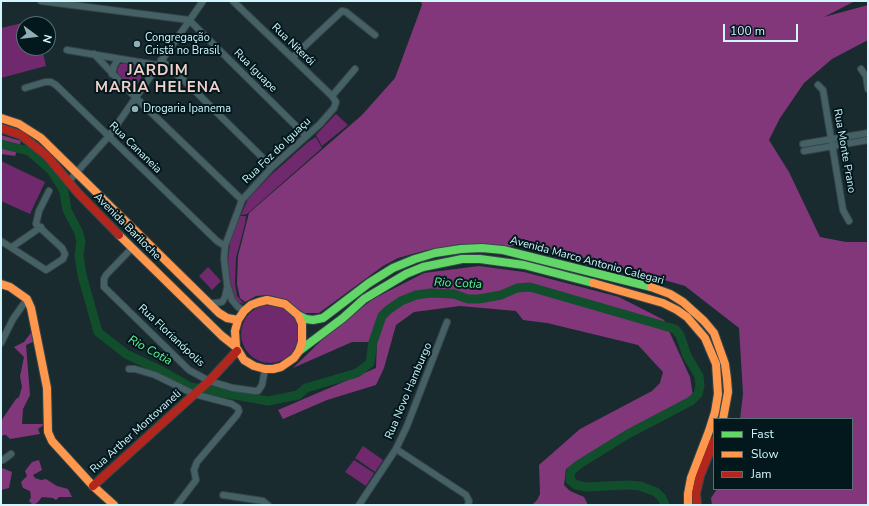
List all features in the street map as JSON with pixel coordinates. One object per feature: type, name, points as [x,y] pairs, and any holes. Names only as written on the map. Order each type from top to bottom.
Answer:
[{"type":"main road","name":"Avenida Bariloche","points":[[1,118],[19,124],[41,138],[223,316],[238,320]]},
{"type":"main road","name":"Avenida Bariloche","points":[[1,128],[21,135],[47,156],[68,182],[132,248],[237,349]]},
{"type":"main road","name":"Avenida Marco Antonio Calegari","points":[[298,315],[313,320],[323,318],[369,283],[393,268],[435,253],[461,249],[482,248],[525,255],[655,288],[670,294],[683,302],[704,321],[714,333],[719,346],[725,364],[728,392],[723,418]]},
{"type":"main road","name":"Avenida Marco Antonio Calegari","points":[[299,351],[314,342],[364,299],[406,274],[423,267],[462,259],[480,259],[524,265],[628,292],[663,303],[677,310],[696,325],[714,357],[716,364],[718,394],[713,418]]},
{"type":"main road","points":[[1,284],[27,299],[31,308],[36,326],[47,388],[48,432],[56,447],[92,486],[114,505]]},
{"type":"main road","points":[[267,300],[285,304],[298,315],[302,324],[302,342],[299,351],[291,360],[281,367],[265,369],[254,366],[244,360],[237,349],[235,331],[238,320],[250,305],[267,300]]},
{"type":"main road","name":"Rua Arther Montovaneli","points":[[92,486],[206,383],[237,349]]},
{"type":"main road","name":"Avenida Marco Antonio Calegari","points":[[688,505],[688,494],[691,478],[713,418]]},
{"type":"main road","points":[[697,505],[696,493],[700,476],[713,444]]},
{"type":"street","points":[[41,1],[189,20]]},
{"type":"street","points":[[68,182],[109,136],[202,1]]},
{"type":"street","name":"Rua Niterói","points":[[232,1],[335,99],[335,105]]},
{"type":"street","points":[[292,58],[339,13],[344,11],[375,35]]},
{"type":"street","name":"Rua Iguape","points":[[189,20],[306,136]]},
{"type":"street","points":[[67,50],[118,58],[159,62],[192,87],[272,167]]},
{"type":"street","points":[[94,54],[135,97],[242,200]]},
{"type":"street","points":[[112,74],[118,58]]},
{"type":"street","points":[[332,96],[355,69]]},
{"type":"street","points":[[862,69],[866,76],[868,89]]},
{"type":"street","name":"Rua Cananeia","points":[[25,88],[45,82],[51,82],[212,236],[225,246]]},
{"type":"street","name":"Rua Monte Prano","points":[[818,85],[823,90],[843,210],[849,221]]},
{"type":"street","name":"Rua Foz do Iguaçu","points":[[244,311],[232,300],[224,271],[225,246],[242,200],[272,167],[320,124],[335,105]]},
{"type":"street","points":[[803,144],[868,133]]},
{"type":"street","points":[[804,151],[868,140]]},
{"type":"street","points":[[1,241],[46,270],[63,259],[65,254],[62,248],[36,224],[39,211],[50,191]]},
{"type":"street","points":[[12,248],[41,227]]},
{"type":"street","name":"Rua Florianópolis","points":[[132,248],[106,275],[104,279],[104,287],[189,370],[206,383],[233,388],[258,390],[262,385],[265,369]]},
{"type":"street","name":"Rua Foz do Iguaçu","points":[[210,303],[219,303],[224,300],[227,284]]},
{"type":"street","points":[[1,343],[13,319],[27,299]]},
{"type":"street","name":"Rua Novo Hamburgo","points":[[359,505],[396,449],[407,426],[448,322]]},
{"type":"street","points":[[129,369],[135,369],[155,375],[195,393],[232,404],[238,408],[239,411],[237,415],[201,456],[194,470],[196,480],[177,505]]},
{"type":"street","points":[[396,449],[466,495],[468,505]]},
{"type":"street","points":[[1,460],[11,454]]},
{"type":"street","points":[[223,495],[263,501],[268,505]]},
{"type":"shaded area","points":[[421,1],[855,1],[824,17],[868,5],[868,40],[832,59],[804,83],[780,118],[769,140],[789,172],[820,237],[846,242],[868,242],[868,505],[712,505],[711,498],[716,490],[853,490],[853,418],[740,418],[743,394],[739,328],[685,286],[605,263],[554,251],[524,241],[509,247],[462,244],[423,251],[398,258],[383,266],[319,313],[303,313],[284,299],[268,295],[256,296],[245,302],[240,298],[237,284],[238,256],[249,213],[362,115],[395,78],[422,5]]},
{"type":"shaded area","points":[[16,24],[16,56],[44,56],[46,66],[1,78],[1,28]]},
{"type":"shaded area","points":[[127,63],[144,65],[144,73],[136,86],[132,88],[120,80],[117,70],[120,64]]},
{"type":"shaded area","points":[[336,114],[348,125],[322,146],[316,135]]},
{"type":"shaded area","points":[[1,135],[21,141],[15,156],[1,154]]},
{"type":"shaded area","points":[[316,137],[322,148],[247,214],[241,215],[248,199],[271,175],[308,142]]},
{"type":"shaded area","points":[[1,161],[45,182],[30,214],[1,201]]},
{"type":"shaded area","points":[[239,216],[246,216],[236,258],[235,283],[237,296],[244,304],[236,302],[230,285],[228,259],[230,243]]},
{"type":"shaded area","points":[[479,266],[524,272],[619,297],[664,320],[690,377],[693,396],[566,469],[564,485],[570,491],[584,497],[588,505],[532,505],[540,494],[539,465],[580,429],[652,391],[660,383],[663,372],[638,345],[547,323],[523,320],[516,311],[460,306],[414,312],[396,325],[384,368],[376,385],[327,400],[283,419],[278,410],[376,368],[377,342],[352,342],[293,368],[328,334],[373,299],[424,273]]},
{"type":"shaded area","points":[[208,267],[221,281],[212,290],[199,276]]},
{"type":"shaded area","points":[[270,305],[281,307],[291,313],[297,323],[299,334],[297,345],[291,355],[281,361],[270,363],[259,361],[249,355],[243,345],[241,334],[243,323],[249,313],[259,307]]},
{"type":"shaded area","points":[[33,330],[35,341],[26,345],[30,395],[23,409],[22,424],[45,424],[38,429],[40,434],[10,439],[6,435],[3,435],[1,438],[1,421],[19,397],[22,387],[20,376],[24,357],[14,347],[24,342]]},
{"type":"shaded area","points":[[363,446],[383,460],[375,472],[355,458]]},
{"type":"shaded area","points":[[39,460],[42,470],[33,475],[35,478],[41,480],[46,479],[57,486],[68,489],[72,497],[59,497],[56,500],[53,498],[42,497],[33,505],[29,501],[31,497],[30,491],[23,488],[21,482],[27,476],[25,471],[32,462]]},
{"type":"shaded area","points":[[354,460],[374,473],[366,486],[345,472]]},
{"type":"shaded area","points":[[1,464],[2,468],[12,472],[9,488],[1,490]]},
{"type":"waterway","name":"Rio Cotia","points":[[1,144],[29,151],[51,170],[60,184],[64,192],[67,210],[79,233],[81,242],[79,255],[82,275],[98,332],[126,354],[160,370],[190,387],[268,401],[298,395],[306,388],[357,373],[370,363],[373,342],[382,316],[401,301],[416,295],[431,293],[454,294],[468,299],[479,299],[501,295],[517,288],[530,287],[675,329],[680,335],[687,356],[699,376],[700,386],[698,394],[691,401],[628,434],[578,465],[571,471],[570,480],[576,485],[586,487],[626,485],[640,486],[656,492],[662,498],[665,505]]},
{"type":"traffic: fast","points":[[298,315],[306,319],[313,320],[323,318],[369,283],[393,268],[435,253],[461,249],[482,248],[503,250],[651,287]]},
{"type":"traffic: fast","points":[[299,351],[343,318],[364,299],[406,274],[423,267],[462,259],[480,259],[524,265],[593,283]]},
{"type":"traffic: slow","points":[[1,118],[19,124],[41,138],[219,313],[227,318],[238,320]]},
{"type":"traffic: slow","points":[[119,235],[222,336],[236,347],[244,360],[254,366],[265,369],[273,369],[281,367],[294,358],[299,351],[302,342],[302,324],[298,315],[285,304],[267,300],[259,302],[251,305],[244,311],[238,320],[235,331],[236,347]]},
{"type":"traffic: slow","points":[[593,283],[663,303],[687,317],[705,338],[716,364],[718,394],[713,418]]},
{"type":"traffic: slow","points":[[1,284],[10,287],[27,299],[31,308],[47,388],[48,432],[52,441],[93,486],[114,505]]},
{"type":"traffic: slow","points":[[651,287],[670,294],[683,302],[704,321],[714,333],[725,364],[727,379],[728,392],[723,418]]},
{"type":"traffic: slow","points":[[688,505],[688,494],[691,478],[713,418]]},
{"type":"traffic: jam","points":[[1,128],[21,135],[47,156],[78,193],[119,235]]},
{"type":"traffic: jam","points":[[93,486],[209,381],[237,351]]},
{"type":"traffic: jam","points":[[697,505],[696,493],[700,476],[713,444]]},
{"type":"place","name":"Congregação Cristã no Brasil","points":[[137,44]]},
{"type":"place","name":"Drogaria Ipanema","points":[[135,109]]},
{"type":"district","name":"JARDIM MARIA HELENA","points":[[158,80]]}]
